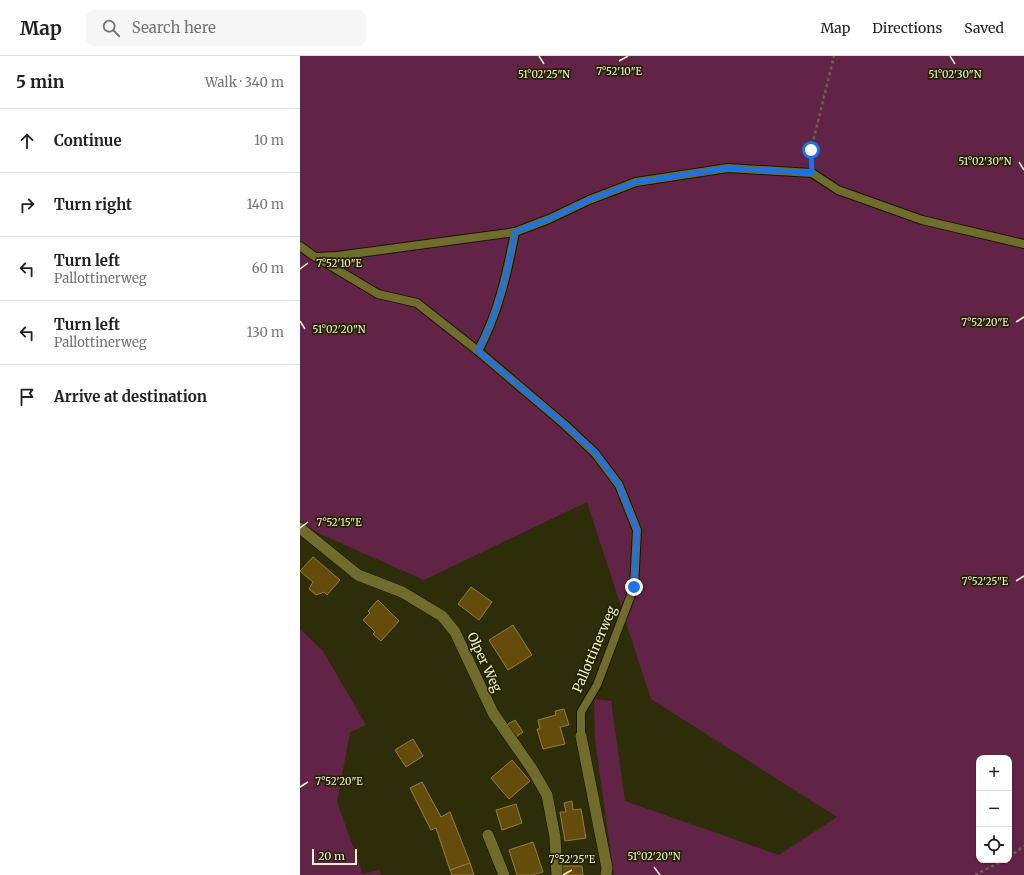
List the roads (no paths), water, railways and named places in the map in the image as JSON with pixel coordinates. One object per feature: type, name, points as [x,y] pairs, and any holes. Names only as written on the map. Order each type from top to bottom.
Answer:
[{"type":"street","name":"Olper Weg","points":[[300,528],[358,575],[402,592],[442,616],[456,632],[493,713],[532,769],[548,796],[556,836],[557,875]]},
{"type":"street","name":"Pallottinerweg","points":[[581,736],[608,874]]},
{"type":"street","points":[[488,835],[504,875]]},
{"type":"lane","points":[[315,257],[336,256],[515,232],[549,219],[589,200],[636,182],[728,168],[812,173],[838,190],[922,220],[1024,244]]},
{"type":"lane","points":[[478,351],[489,331],[500,299],[515,232]]},
{"type":"lane","name":"Pallottinerweg","points":[[300,246],[315,257],[378,294],[417,303],[478,351],[595,452],[619,485],[637,530],[634,587],[597,685],[581,712],[581,736]]}]
